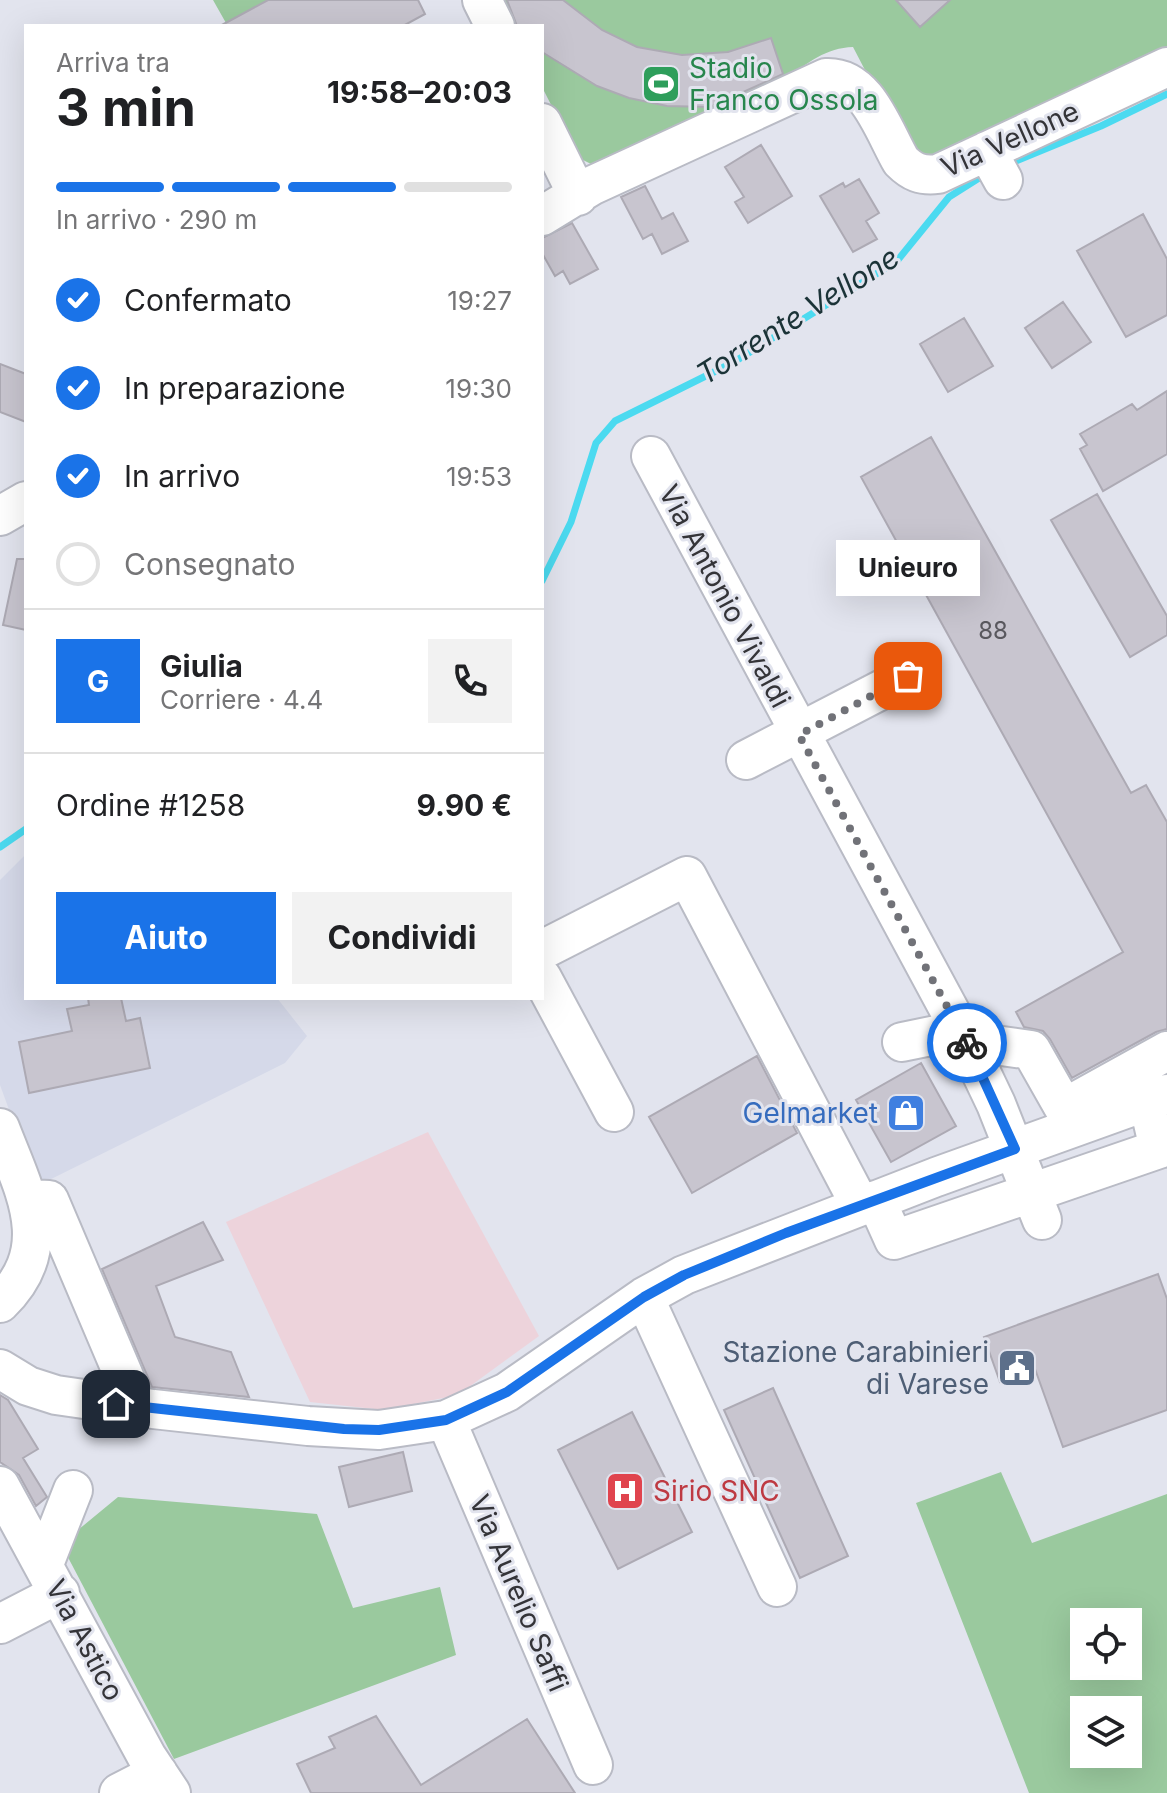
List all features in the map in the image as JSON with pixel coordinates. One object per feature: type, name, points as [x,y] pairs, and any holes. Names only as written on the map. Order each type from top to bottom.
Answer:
[{"type":"street","points":[[482,0],[494,24]]},
{"type":"street","name":"Via Vellone","points":[[544,215],[591,186],[826,78],[844,79],[860,89],[901,161],[910,171],[926,176],[995,165],[1167,67]]},
{"type":"street","points":[[544,127],[578,196]]},
{"type":"street","name":"Via Antonio Vivaldi","points":[[651,456],[964,1036],[1037,1206]]},
{"type":"street","points":[[0,516],[24,502]]},
{"type":"street","name":"Via Antonio Vivaldi","points":[[799,735],[908,676]]},
{"type":"street","points":[[746,760],[799,735]]},
{"type":"street","points":[[9,1381],[56,1395],[308,1426],[379,1430],[446,1420],[517,1386],[644,1297],[728,1256],[868,1203],[1158,1098],[1159,1149],[1037,1206],[894,1240],[868,1203],[687,876],[544,949]]},
{"type":"street","points":[[544,982],[614,1112]]},
{"type":"street","points":[[902,1042],[964,1036],[1031,1050],[1064,1108],[1165,1056]]},
{"type":"street","points":[[0,1128],[28,1199],[33,1251],[29,1264],[1,1308]]},
{"type":"street","points":[[28,1199],[49,1200],[137,1407]]},
{"type":"street","points":[[644,1297],[777,1587]]},
{"type":"street","name":"Via Aurelio Saffi","points":[[446,1420],[593,1765]]},
{"type":"street","name":"Via Astico","points":[[0,1486],[164,1783]]},
{"type":"street","points":[[0,1624],[52,1578],[73,1490]]},
{"type":"street","points":[[119,1793],[164,1783]]},
{"type":"shaded area","points":[[24,856],[24,1000],[279,1000],[307,1036],[285,1063],[37,1186],[0,1085],[0,880]]},
{"type":"shaded area","points":[[428,1132],[539,1336],[458,1395],[384,1410],[310,1402],[226,1222]]},
{"type":"green space","points":[[213,0],[268,0],[226,23]]},
{"type":"green space","name":"Stadio Franco Ossola","points":[[497,0],[1167,0],[1167,48],[952,154],[921,158],[905,147],[853,47],[843,48],[818,57],[788,80],[593,165],[581,159],[574,150],[544,91],[544,24],[509,24]]},
{"type":"green space","points":[[1001,1472],[1032,1543],[1167,1494],[1167,1793],[1029,1793],[916,1503]]},
{"type":"green space","points":[[118,1497],[317,1514],[353,1608],[440,1587],[456,1655],[174,1759],[61,1544]]},
{"type":"building","points":[[268,0],[418,0],[425,14],[407,24],[224,24]]},
{"type":"building","points":[[507,0],[563,0],[602,30],[637,47],[682,55],[728,52],[771,38],[783,74],[710,107],[667,106],[629,98],[597,86],[544,53],[544,24],[516,24]]},
{"type":"building","points":[[896,0],[950,0],[920,27]]},
{"type":"building","points":[[761,145],[792,196],[748,223],[735,202],[744,197],[725,167]]},
{"type":"building","points":[[859,179],[879,213],[866,221],[877,239],[853,252],[820,196],[843,183],[845,187]]},
{"type":"building","points":[[645,186],[662,219],[673,213],[688,241],[662,254],[652,234],[643,239],[621,197]]},
{"type":"building","points":[[1143,214],[1167,259],[1167,315],[1126,337],[1077,251]]},
{"type":"building","points":[[572,223],[598,269],[570,284],[563,271],[555,276],[544,257],[544,237]]},
{"type":"building","points":[[1063,302],[1091,342],[1052,368],[1025,328]]},
{"type":"building","points":[[964,318],[993,366],[948,392],[920,344]]},
{"type":"building","points":[[0,364],[24,373],[24,421],[0,412]]},
{"type":"building","points":[[1167,391],[1167,454],[1103,491],[1080,449],[1087,445],[1080,434],[1132,404],[1137,410]]},
{"type":"building","points":[[931,437],[1131,793],[1146,785],[1167,822],[1167,1029],[1072,1078],[1050,1039],[1043,1031],[1024,1027],[1016,1012],[1123,952],[861,477]]},
{"type":"building","points":[[1097,494],[1167,616],[1167,635],[1130,657],[1051,520]]},
{"type":"building","points":[[17,559],[24,559],[24,630],[3,625]]},
{"type":"building","points":[[88,1000],[121,1000],[126,1021],[140,1018],[150,1068],[29,1093],[19,1042],[72,1031],[67,1009],[89,1005]]},
{"type":"building","points":[[757,1056],[797,1133],[692,1193],[649,1117]]},
{"type":"building","name":"Gelmarket","points":[[921,1063],[956,1126],[891,1162],[856,1100]]},
{"type":"building","points":[[203,1222],[223,1260],[156,1286],[175,1337],[231,1352],[249,1397],[152,1387],[102,1269]]},
{"type":"building","name":"Stazione Carabinieri di Varese","points":[[1158,1274],[1167,1299],[1167,1410],[1063,1447],[1035,1369],[1000,1382],[984,1337]]},
{"type":"building","points":[[773,1388],[848,1556],[800,1578],[724,1410]]},
{"type":"building","points":[[0,1395],[8,1400],[38,1449],[23,1458],[47,1497],[36,1506],[19,1475],[0,1462]]},
{"type":"building","name":"Sirio SNC","points":[[632,1412],[692,1532],[618,1569],[558,1450]]},
{"type":"building","points":[[403,1452],[412,1491],[349,1507],[339,1467]]},
{"type":"building","points":[[376,1716],[421,1785],[527,1719],[575,1793],[311,1793],[297,1764],[335,1748],[329,1737]]},
{"type":"waterway","name":"Torrente Vellone","points":[[1006,165],[1101,126],[1167,94]]},
{"type":"waterway","name":"Torrente Vellone","points":[[544,577],[571,522],[596,443],[615,421],[734,362],[897,261],[949,197],[987,173]]},
{"type":"waterway","name":"Torrente Vellone","points":[[0,847],[24,830]]},
{"type":"way so far","points":[[908,676],[799,735],[967,1043]]},
{"type":"place","name":"Stadio Franco Ossola","points":[[661,84]]},
{"type":"place","name":"Unieuro","points":[[908,676]]},
{"type":"place","name":"Gelmarket","points":[[906,1113]]},
{"type":"place","name":"Stazione Carabinieri di Varese","points":[[1017,1368]]},
{"type":"place","name":"Sirio SNC","points":[[625,1491]]},
{"type":"route","points":[[116,1404],[308,1426],[379,1430],[413,1427],[470,1411],[527,1380],[663,1285],[786,1233],[1015,1149],[967,1043]]}]
